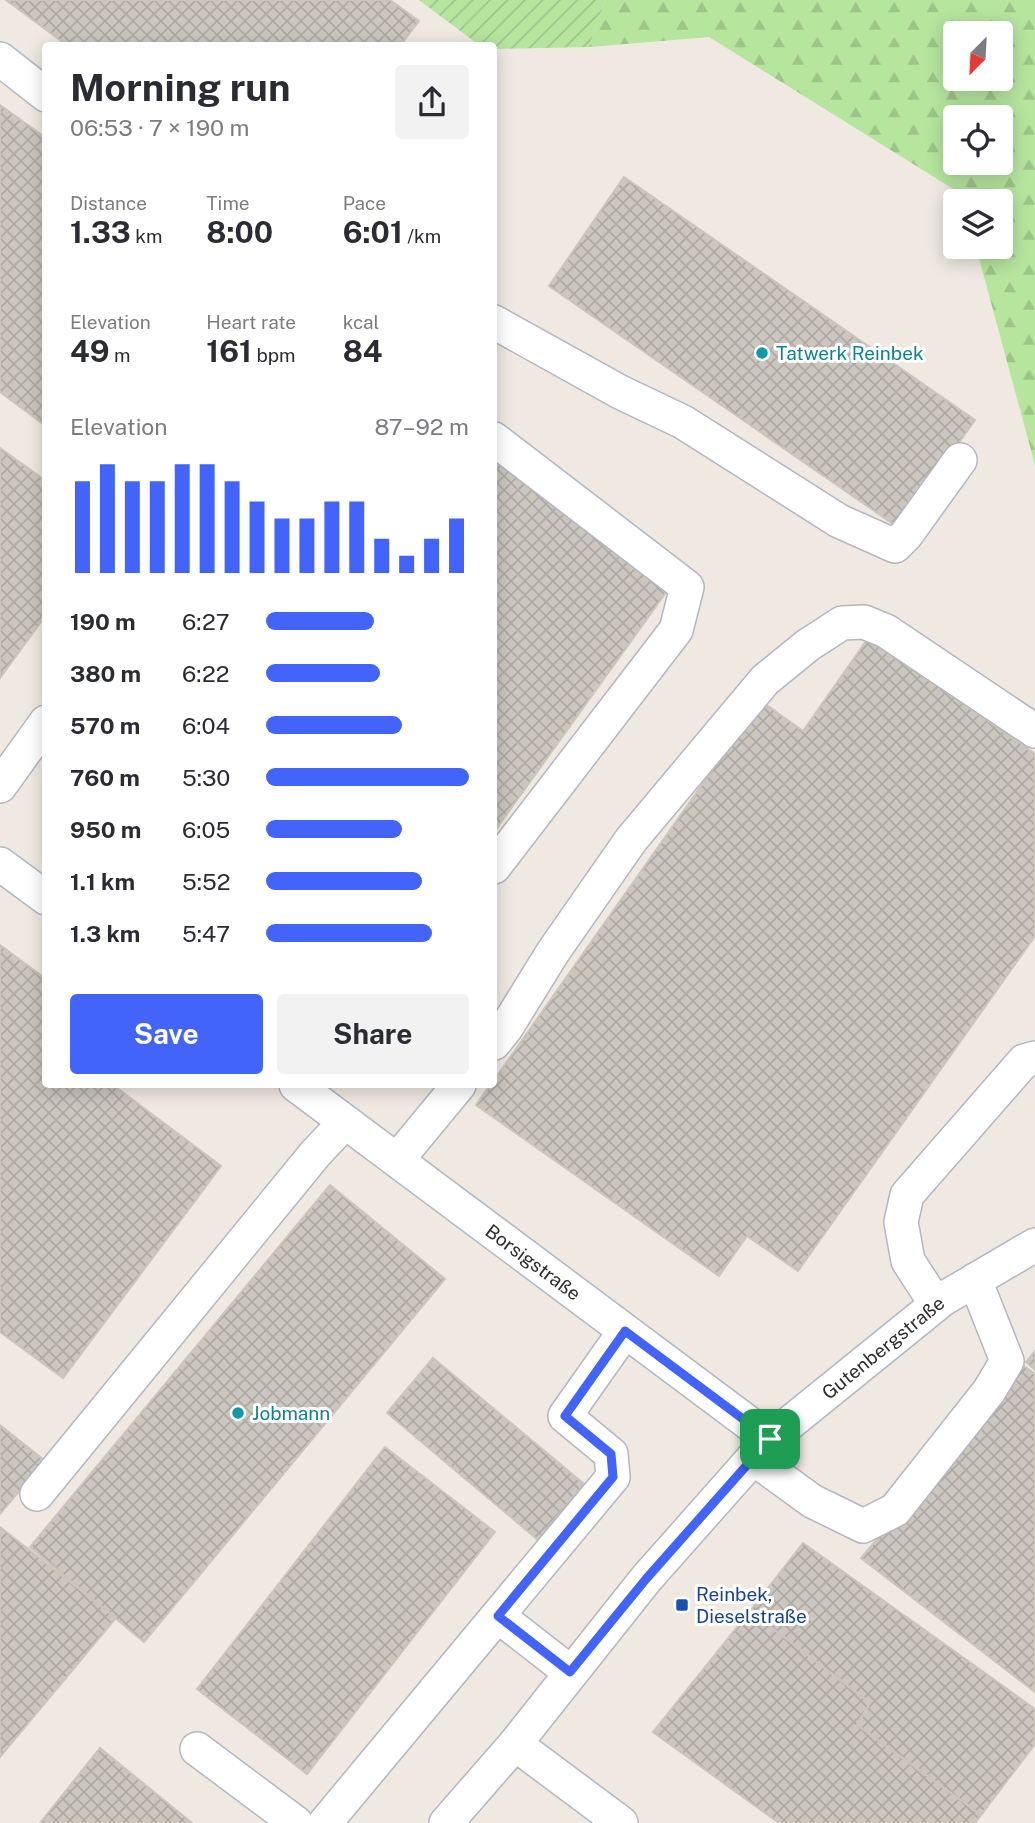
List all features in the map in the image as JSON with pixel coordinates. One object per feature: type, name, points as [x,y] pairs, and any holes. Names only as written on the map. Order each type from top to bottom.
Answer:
[{"type":"street","points":[[0,59],[42,92]]},
{"type":"street","points":[[497,324],[620,392],[683,422],[839,522],[895,546],[906,535],[960,460]]},
{"type":"street","points":[[497,441],[687,587],[676,630],[497,863]]},
{"type":"street","points":[[497,1039],[631,839],[765,680],[808,645],[842,623],[864,622],[886,631],[1035,731]]},
{"type":"street","points":[[0,786],[40,738]]},
{"type":"street","points":[[0,864],[42,895]]},
{"type":"street","points":[[936,1304],[908,1261],[901,1222],[907,1195],[1024,1061],[1035,1058]]},
{"type":"street","points":[[397,1160],[457,1088]]},
{"type":"street","name":"Borsigstraße","points":[[312,1090],[345,1122],[625,1331],[761,1448],[812,1501],[863,1526],[895,1510],[989,1391],[1007,1362],[991,1315],[975,1280]]},
{"type":"street","points":[[37,1494],[315,1154],[345,1122]]},
{"type":"street","name":"Gutenbergstraße","points":[[446,1823],[515,1744],[646,1579],[761,1448],[936,1304],[1035,1245]]},
{"type":"street","points":[[325,1823],[613,1477],[611,1454],[565,1416],[625,1331]]},
{"type":"street","points":[[498,1616],[570,1672]]},
{"type":"street","points":[[515,1744],[621,1823]]},
{"type":"street","points":[[197,1749],[296,1823]]},
{"type":"green space","points":[[419,0],[605,0],[589,47],[497,49],[497,42],[475,42]]},
{"type":"green space","points":[[605,0],[1035,0],[1035,465],[979,259],[1013,259],[1013,189],[953,189],[709,37],[589,47]]},
{"type":"building","points":[[6,0],[390,0],[419,21],[403,42],[63,42]]},
{"type":"building","points":[[0,105],[42,135],[42,423],[0,392]]},
{"type":"building","name":"Tatwerk Reinbek","points":[[624,177],[975,420],[899,528],[549,286]]},
{"type":"building","points":[[0,448],[42,478],[42,620],[0,678]]},
{"type":"building","points":[[497,457],[672,584],[497,828]]},
{"type":"building","points":[[869,637],[1035,754],[1035,936],[798,1271],[747,1236],[719,1276],[476,1105],[488,1088],[497,1088],[497,1076],[761,701],[803,731]]},
{"type":"building","points":[[0,945],[42,976],[42,1088],[117,1088],[221,1166],[63,1378],[0,1332]]},
{"type":"building","name":"Jobmann","points":[[330,1185],[445,1279],[144,1642],[30,1547]]},
{"type":"building","points":[[1035,1351],[1035,1370],[1026,1362]]},
{"type":"building","points":[[433,1358],[584,1484],[538,1540],[387,1413]]},
{"type":"building","points":[[1024,1366],[1035,1374],[1035,1692],[861,1558]]},
{"type":"building","points":[[0,1425],[45,1461],[0,1514]]},
{"type":"building","points":[[385,1447],[495,1532],[307,1774],[197,1689]]},
{"type":"building","points":[[0,1527],[116,1618],[0,1757]]},
{"type":"building","points":[[803,1543],[1035,1709],[1035,1744],[981,1815],[857,1725],[870,1703],[750,1611]]},
{"type":"building","points":[[750,1611],[870,1703],[857,1725],[981,1815],[975,1823],[779,1823],[653,1732]]},
{"type":"building","points":[[100,1748],[192,1823],[40,1823]]},
{"type":"place","name":"Tatwerk Reinbek","points":[[762,353]]},
{"type":"place","name":"Jobmann","points":[[238,1413]]},
{"type":"place","name":"Reinbek, Dieselstraße","points":[[682,1605]]},
{"type":"route","points":[[625,1331],[770,1439],[646,1579],[570,1672],[498,1616],[613,1477],[611,1454],[565,1416],[625,1331]]}]
